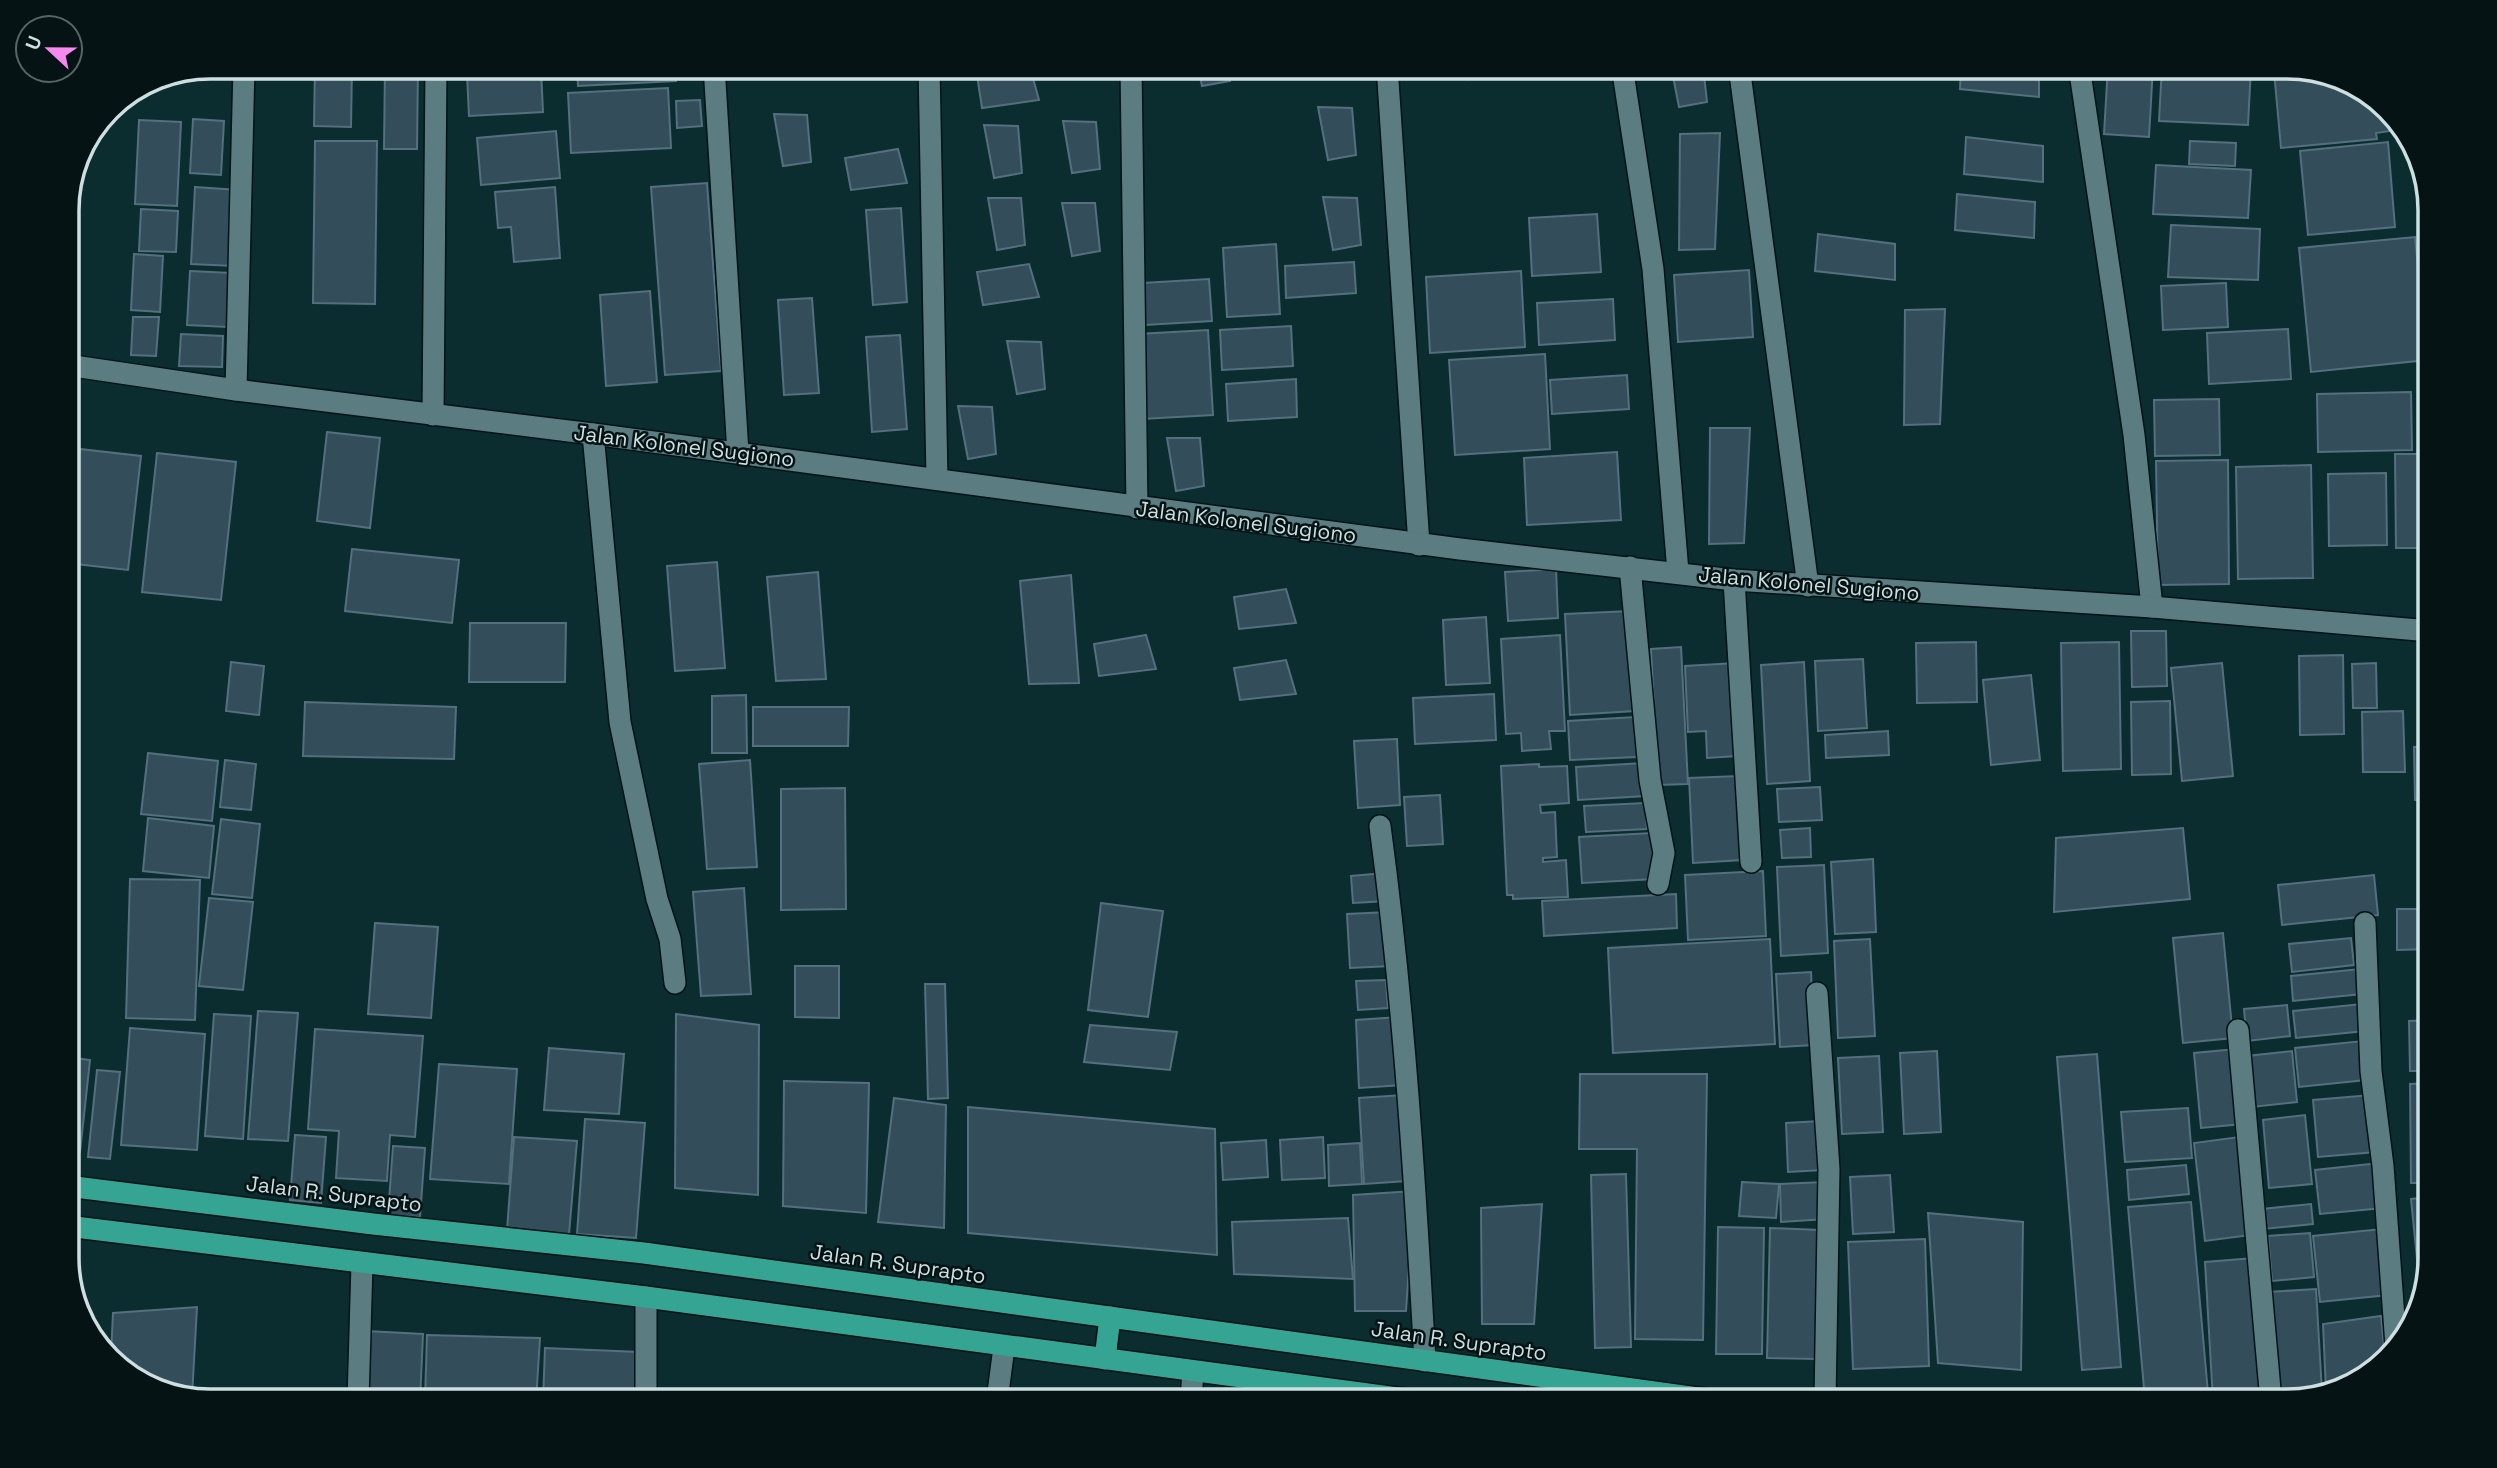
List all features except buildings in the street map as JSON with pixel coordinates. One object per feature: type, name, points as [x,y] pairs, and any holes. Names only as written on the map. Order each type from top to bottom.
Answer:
[{"type":"highway","name":"Jalan R. Suprapto","points":[[79,1187],[373,1224],[644,1253],[1627,1389]]},
{"type":"highway","points":[[79,1228],[646,1297],[1325,1389]]},
{"type":"highway","points":[[1105,1359],[1110,1317]]},
{"type":"street","points":[[236,390],[244,79]]},
{"type":"street","points":[[433,415],[436,79]]},
{"type":"street","points":[[715,79],[738,453]]},
{"type":"street","points":[[929,79],[937,479]]},
{"type":"street","points":[[1131,79],[1137,508]]},
{"type":"street","points":[[1388,79],[1419,544]]},
{"type":"street","points":[[1624,79],[1653,269],[1678,572]]},
{"type":"street","points":[[1741,79],[1808,586]]},
{"type":"street","points":[[2081,79],[2130,408],[2152,607]]},
{"type":"street","name":"Jalan Kolonel Sugiono","points":[[79,367],[236,390],[937,479],[1137,508],[1734,580],[2152,607],[2418,630]]},
{"type":"street","points":[[593,434],[620,722],[657,899],[670,939],[675,983]]},
{"type":"street","points":[[1630,567],[1650,780],[1664,853],[1658,884]]},
{"type":"street","points":[[1734,580],[1751,862]]},
{"type":"street","points":[[1380,825],[1399,972],[1410,1087],[1426,1361]]},
{"type":"street","points":[[2365,923],[2371,1071],[2394,1292],[2395,1332]]},
{"type":"street","points":[[1817,993],[1829,1169],[1825,1389]]},
{"type":"street","points":[[2238,1030],[2270,1389]]},
{"type":"street","points":[[358,1389],[362,1264]]},
{"type":"street","points":[[646,1297],[646,1389]]},
{"type":"street","points":[[999,1389],[1004,1347]]},
{"type":"street","points":[[1192,1389],[1193,1371]]}]
